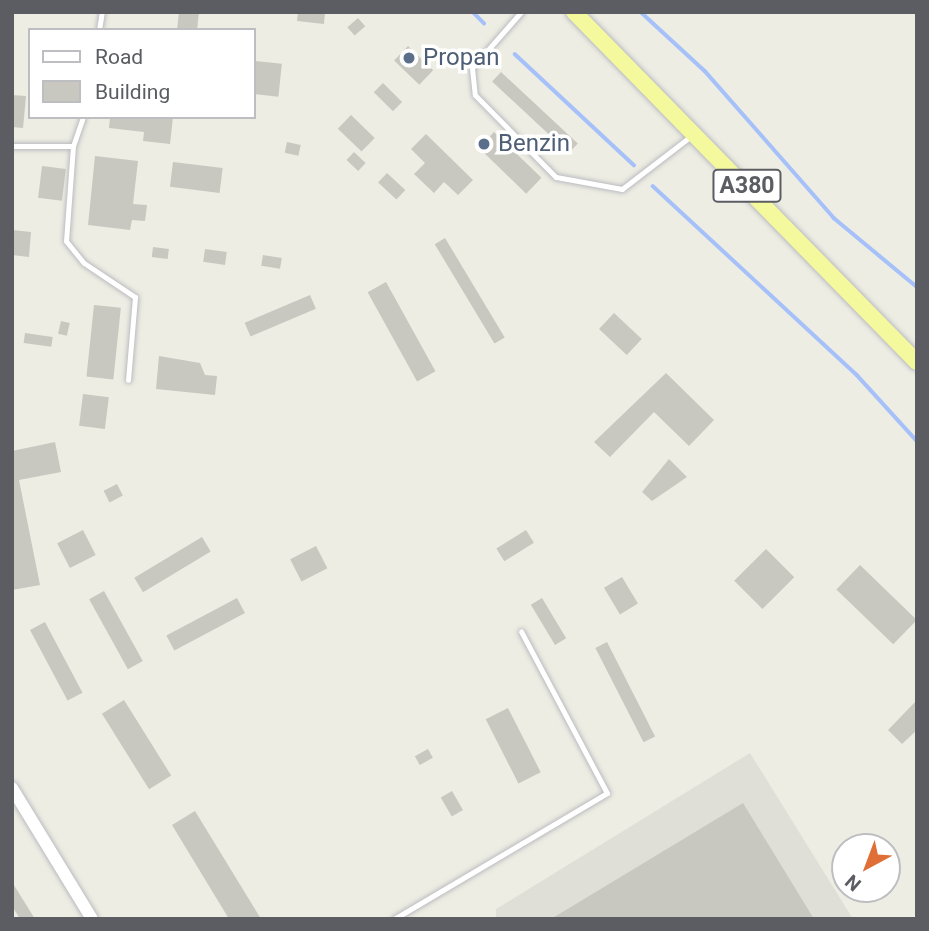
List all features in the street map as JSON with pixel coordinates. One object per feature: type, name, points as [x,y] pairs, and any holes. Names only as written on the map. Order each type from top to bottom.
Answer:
[{"type":"highway","name":"A380","points":[[574,12],[917,362]]},
{"type":"street","points":[[12,788],[92,919]]},
{"type":"lane","points":[[521,12],[472,68],[475,96],[556,177],[622,189],[695,133]]},
{"type":"lane","points":[[82,119],[73,146],[66,241],[84,263],[135,297],[128,380]]},
{"type":"lane","points":[[12,146],[73,146]]},
{"type":"lane","points":[[394,919],[607,793],[521,631]]},
{"type":"shaded area","points":[[750,753],[831,884],[831,903],[843,903],[853,919],[496,919],[496,909]]},
{"type":"building","points":[[179,12],[199,12],[197,28],[177,28]]},
{"type":"building","points":[[298,12],[325,12],[324,24],[297,21]]},
{"type":"building","points":[[358,18],[365,26],[355,35],[347,27]]},
{"type":"building","points":[[408,46],[433,70],[419,85],[394,60]]},
{"type":"building","points":[[256,61],[282,64],[278,97],[256,94]]},
{"type":"building","points":[[501,72],[578,144],[569,153],[492,82]]},
{"type":"building","points":[[383,83],[402,102],[393,111],[374,92]]},
{"type":"building","points":[[12,95],[26,96],[23,128],[12,127]]},
{"type":"building","points":[[351,115],[375,138],[362,152],[338,129]]},
{"type":"building","points":[[110,119],[173,119],[170,144],[143,141],[144,132],[109,128]]},
{"type":"building","points":[[494,132],[541,178],[526,194],[479,148]]},
{"type":"building","points":[[426,134],[473,180],[458,195],[444,182],[434,193],[414,174],[425,163],[411,149]]},
{"type":"building","points":[[287,142],[301,145],[298,156],[285,153]]},
{"type":"building","points":[[354,152],[366,163],[358,171],[346,160]]},
{"type":"building","points":[[95,156],[138,161],[133,204],[147,205],[145,221],[132,220],[130,230],[88,225]]},
{"type":"building","points":[[173,162],[223,168],[220,193],[170,187]]},
{"type":"building","points":[[42,166],[66,169],[62,201],[38,198]]},
{"type":"building","points":[[387,173],[405,190],[396,200],[378,183]]},
{"type":"building","points":[[12,230],[31,232],[29,257],[12,255]]},
{"type":"building","points":[[445,238],[505,337],[494,344],[435,244]]},
{"type":"building","points":[[153,247],[169,249],[168,259],[152,257]]},
{"type":"building","points":[[205,249],[227,252],[225,265],[203,262]]},
{"type":"building","points":[[263,255],[282,258],[280,269],[261,266]]},
{"type":"building","points":[[386,282],[435,371],[417,381],[368,292]]},
{"type":"building","points":[[310,295],[316,309],[251,337],[245,323]]},
{"type":"building","points":[[94,305],[121,308],[113,379],[86,377]]},
{"type":"building","points":[[614,313],[642,339],[627,355],[599,329]]},
{"type":"building","points":[[61,321],[70,323],[67,336],[58,334]]},
{"type":"building","points":[[25,333],[53,337],[51,347],[24,343]]},
{"type":"building","points":[[159,356],[200,363],[205,375],[217,376],[215,395],[156,389]]},
{"type":"building","points":[[666,373],[714,420],[689,446],[654,412],[610,457],[594,442]]},
{"type":"building","points":[[83,394],[109,397],[105,429],[79,426]]},
{"type":"building","points":[[55,442],[61,472],[19,480],[40,585],[12,590],[12,451]]},
{"type":"building","points":[[669,459],[687,477],[652,501],[642,492]]},
{"type":"building","points":[[117,484],[123,496],[110,502],[104,491]]},
{"type":"building","points":[[83,530],[96,555],[70,568],[57,543]]},
{"type":"building","points":[[526,530],[534,543],[504,561],[496,549]]},
{"type":"building","points":[[202,537],[211,552],[143,592],[134,578]]},
{"type":"building","points":[[316,546],[327,568],[302,581],[290,559]]},
{"type":"building","points":[[766,549],[794,577],[762,609],[734,581]]},
{"type":"building","points":[[860,565],[917,620],[893,644],[836,589]]},
{"type":"building","points":[[622,577],[638,604],[620,614],[604,588]]},
{"type":"building","points":[[104,591],[143,661],[128,669],[89,599]]},
{"type":"building","points":[[237,598],[245,613],[174,651],[166,636]]},
{"type":"building","points":[[542,598],[566,638],[555,645],[531,605]]},
{"type":"building","points":[[45,622],[83,693],[68,701],[30,630]]},
{"type":"building","points":[[607,642],[655,736],[644,742],[595,648]]},
{"type":"building","points":[[124,700],[171,775],[149,789],[102,714]]},
{"type":"building","points":[[917,700],[917,730],[902,744],[888,730]]},
{"type":"building","points":[[508,708],[541,772],[518,784],[486,719]]},
{"type":"building","points":[[428,749],[433,758],[420,765],[415,756]]},
{"type":"building","points":[[452,791],[463,810],[452,817],[441,798]]},
{"type":"building","points":[[743,803],[814,919],[551,919]]},
{"type":"building","points":[[195,811],[261,919],[229,919],[172,825]]},
{"type":"building","points":[[12,882],[35,919],[20,919],[12,906]]},
{"type":"waterway","points":[[473,12],[484,23]]},
{"type":"waterway","points":[[641,12],[705,71],[834,218],[917,287]]},
{"type":"waterway","points":[[515,54],[634,165]]},
{"type":"waterway","points":[[653,186],[857,375],[917,441]]},
{"type":"place","name":"Propan","points":[[409,58]]},
{"type":"place","name":"Benzin","points":[[484,144]]}]
